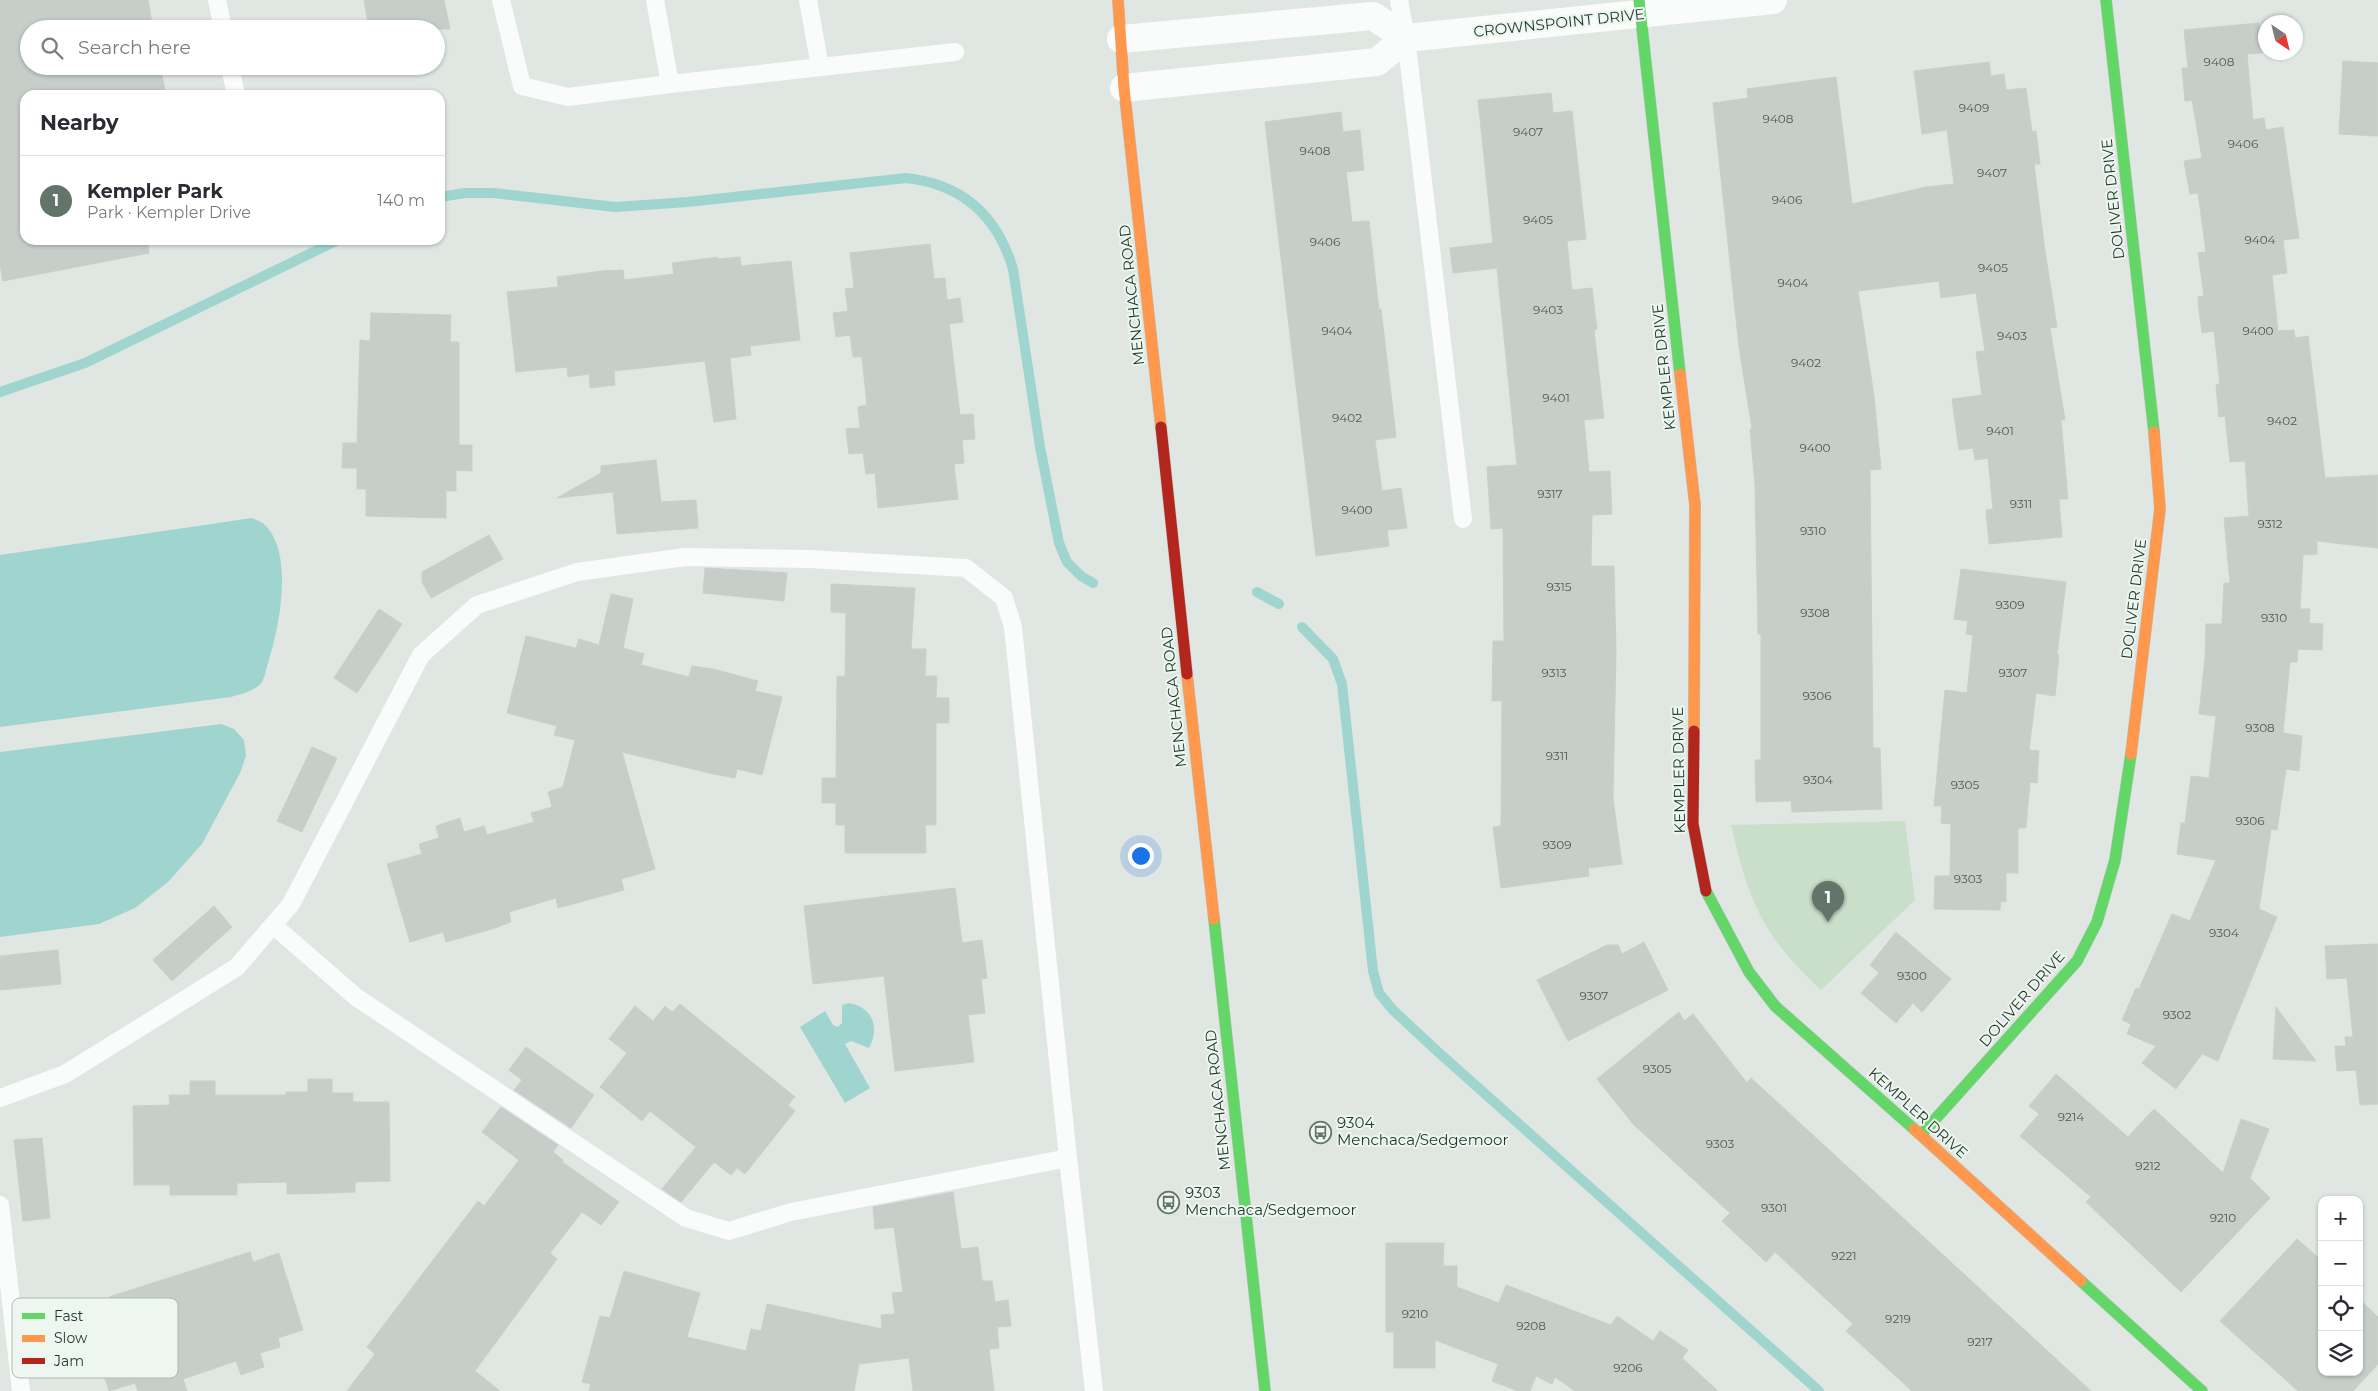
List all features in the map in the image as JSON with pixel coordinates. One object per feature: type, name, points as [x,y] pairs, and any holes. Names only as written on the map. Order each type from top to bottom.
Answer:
[{"type":"street","name":"MENCHACA ROAD","points":[[1118,0],[1124,88],[1265,1391]]},
{"type":"street","name":"CROWNSPOINT DRIVE","points":[[1406,38],[1639,8],[1773,0]]},
{"type":"street","name":"DOLIVER DRIVE","points":[[1921,1135],[2078,961],[2096,922],[2114,860],[2125,800],[2160,509],[2156,454],[2106,0]]},
{"type":"street","name":"KEMPLER DRIVE","points":[[1639,8],[1695,505],[1693,824],[1699,862],[1708,897],[1749,972],[1775,1006],[1921,1135],[2202,1391]]},
{"type":"street","points":[[1121,39],[1372,16],[1406,38],[1377,62],[1124,88]]},
{"type":"lane","points":[[217,0],[221,20]]},
{"type":"lane","points":[[502,0],[522,86],[568,96],[955,52]]},
{"type":"lane","points":[[655,0],[670,84]]},
{"type":"lane","points":[[808,0],[820,66]]},
{"type":"lane","points":[[1399,0],[1406,38],[1463,518]]},
{"type":"lane","points":[[232,75],[235,90]]},
{"type":"lane","points":[[0,1098],[66,1074],[237,967],[291,904],[421,655],[477,605],[577,572],[685,558],[808,558],[966,568],[1004,598],[1013,627],[1094,1391]]},
{"type":"lane","points":[[273,925],[356,997],[686,1218],[729,1231],[790,1212],[1068,1158]]},
{"type":"lane","points":[[0,1205],[12,1311]]},
{"type":"lane","points":[[20,1378],[21,1391]]},
{"type":"green space","points":[[1905,821],[1915,900],[1821,990],[1785,952],[1761,916],[1744,875],[1731,825]]},
{"type":"water","points":[[252,518],[265,525],[275,539],[280,555],[282,573],[280,612],[272,649],[265,675],[262,682],[256,688],[231,697],[0,727],[0,555]]},
{"type":"water","points":[[221,724],[234,729],[244,740],[246,756],[240,773],[202,844],[168,882],[135,908],[99,924],[0,937],[0,752]]},
{"type":"water","points":[[849,1003],[857,1005],[869,1014],[874,1026],[874,1033],[869,1048],[851,1041],[845,1044],[870,1088],[845,1103],[800,1027],[825,1011],[833,1025],[838,1027],[842,1023],[842,1005]]},
{"type":"building","points":[[0,0],[148,0],[151,20],[20,20],[20,75],[162,75],[165,90],[20,90],[20,245],[148,245],[149,253],[3,281],[0,265]]},
{"type":"building","points":[[364,0],[444,0],[450,29],[445,29],[445,20],[367,20]]},
{"type":"building","points":[[2258,23],[2258,53],[2247,54],[2253,120],[2264,118],[2266,130],[2283,127],[2299,238],[2283,240],[2287,273],[2272,275],[2278,331],[2294,330],[2295,338],[2308,336],[2325,478],[2378,475],[2378,548],[2317,541],[2317,554],[2303,555],[2300,609],[2310,609],[2309,623],[2323,624],[2322,650],[2298,649],[2297,662],[2290,662],[2283,733],[2302,736],[2299,771],[2286,769],[2277,830],[2271,829],[2259,909],[2277,917],[2218,1061],[2202,1054],[2176,1089],[2142,1063],[2156,1046],[2127,1034],[2131,1024],[2122,1020],[2136,988],[2139,989],[2172,914],[2190,921],[2216,860],[2177,854],[2181,823],[2185,823],[2191,776],[2209,778],[2216,716],[2199,714],[2205,658],[2206,624],[2222,624],[2224,583],[2230,583],[2224,518],[2249,516],[2245,461],[2230,462],[2225,416],[2219,417],[2216,385],[2220,384],[2214,331],[2202,333],[2198,297],[2204,296],[2198,253],[2206,252],[2198,193],[2190,194],[2184,161],[2202,158],[2192,100],[2185,101],[2182,68],[2188,68],[2184,30]]},
{"type":"building","points":[[2343,61],[2378,63],[2378,136],[2339,134]]},
{"type":"building","points":[[1989,62],[1991,76],[2004,74],[2006,90],[2026,88],[2032,132],[2036,131],[2040,164],[2034,164],[2057,327],[2050,328],[2065,420],[2061,420],[2068,499],[2059,499],[2062,537],[1989,544],[1986,510],[1993,509],[1988,458],[1975,460],[1973,448],[1959,450],[1952,399],[1982,395],[1976,352],[1985,351],[1976,293],[1941,298],[1939,281],[1858,291],[1874,396],[1881,469],[1870,470],[1873,748],[1880,748],[1882,809],[1792,812],[1791,801],[1756,802],[1755,760],[1761,760],[1761,634],[1758,634],[1755,485],[1750,429],[1752,429],[1739,347],[1713,103],[1748,98],[1747,89],[1836,77],[1852,204],[1926,187],[1954,184],[1947,130],[1922,134],[1914,71]]},
{"type":"building","points":[[1551,93],[1553,113],[1572,111],[1586,239],[1567,241],[1572,290],[1592,288],[1597,329],[1594,330],[1604,418],[1584,420],[1589,472],[1610,471],[1612,514],[1592,515],[1591,566],[1614,566],[1616,652],[1613,799],[1622,864],[1588,868],[1589,876],[1501,888],[1493,827],[1501,826],[1502,701],[1492,701],[1493,641],[1504,641],[1503,528],[1491,529],[1487,467],[1517,465],[1497,268],[1453,273],[1450,248],[1493,243],[1478,100]]},
{"type":"building","points":[[1341,112],[1343,132],[1360,130],[1364,170],[1346,172],[1352,222],[1369,221],[1396,437],[1375,440],[1382,491],[1401,488],[1407,528],[1387,530],[1389,546],[1316,556],[1265,122]]},
{"type":"building","points":[[930,244],[934,279],[945,278],[947,300],[960,298],[963,322],[949,324],[960,415],[973,414],[975,439],[962,440],[964,463],[954,464],[958,499],[878,508],[875,473],[866,474],[863,453],[849,454],[846,429],[860,428],[858,407],[867,405],[862,357],[853,357],[850,335],[836,337],[833,313],[848,311],[845,289],[854,288],[850,253]]},
{"type":"building","points":[[718,257],[718,259],[740,257],[741,266],[791,261],[800,340],[750,346],[751,355],[730,358],[736,419],[714,422],[705,361],[614,371],[615,385],[590,388],[589,374],[568,377],[567,367],[516,372],[507,292],[558,287],[557,277],[602,271],[623,270],[624,280],[674,274],[672,263]]},
{"type":"building","points":[[371,313],[451,315],[450,342],[459,342],[459,445],[472,445],[472,471],[456,470],[456,491],[446,491],[446,518],[366,516],[366,489],[357,489],[357,468],[342,468],[343,443],[357,443],[360,340],[370,341]]},
{"type":"building","points":[[656,460],[661,502],[696,500],[698,528],[617,534],[613,492],[557,498],[601,473],[601,466]]},
{"type":"building","points":[[489,535],[503,559],[431,598],[422,582],[422,572]]},
{"type":"building","points":[[705,568],[787,573],[784,601],[703,593]]},
{"type":"building","points":[[1961,569],[2066,582],[2057,655],[2059,655],[2055,696],[2036,693],[2029,750],[2039,751],[2037,783],[2030,782],[2026,828],[2018,828],[2018,873],[2006,873],[2006,902],[2001,901],[2000,910],[1934,909],[1935,876],[1950,876],[1951,824],[1941,823],[1942,806],[1934,806],[1945,690],[1967,693],[1973,635],[1966,634],[1968,621],[1954,619]]},
{"type":"building","points":[[831,584],[915,588],[911,649],[926,649],[925,676],[937,676],[936,698],[949,698],[949,723],[936,723],[936,825],[925,825],[926,853],[845,853],[845,825],[836,825],[836,803],[822,803],[822,778],[836,778],[837,676],[845,677],[846,613],[831,612]]},
{"type":"building","points":[[611,594],[633,599],[623,648],[644,654],[641,665],[689,677],[692,666],[713,669],[758,681],[755,691],[782,697],[762,775],[737,769],[735,778],[622,752],[655,869],[621,879],[624,890],[558,908],[556,898],[509,912],[511,922],[446,942],[443,932],[410,942],[387,864],[422,854],[419,844],[439,838],[436,826],[460,818],[464,832],[484,826],[487,835],[534,822],[531,813],[552,807],[548,792],[563,787],[575,740],[554,735],[557,726],[507,713],[526,636],[576,648],[579,639],[599,645]]},
{"type":"building","points":[[379,609],[402,624],[357,693],[334,678]]},
{"type":"building","points":[[312,747],[337,758],[302,832],[277,821]]},
{"type":"building","points":[[955,888],[962,943],[982,940],[987,978],[981,979],[985,1013],[968,1015],[974,1062],[895,1071],[884,976],[813,984],[804,906]]},
{"type":"building","points":[[214,906],[232,927],[172,981],[153,960]]},
{"type":"building","points":[[1896,932],[1951,979],[1922,1012],[1913,1003],[1896,1023],[1861,993],[1879,973],[1870,965]]},
{"type":"building","points":[[1644,942],[1668,990],[1568,1041],[1537,980],[1607,945],[1618,945],[1622,954]]},
{"type":"building","points":[[2378,944],[2378,1104],[2360,1105],[2356,1070],[2337,1071],[2335,1046],[2346,1046],[2345,1037],[2353,1037],[2347,978],[2327,979],[2325,946]]},
{"type":"building","points":[[58,950],[61,984],[0,990],[0,956]]},
{"type":"building","points":[[680,1004],[795,1097],[788,1105],[795,1111],[745,1174],[737,1168],[731,1175],[714,1162],[681,1202],[662,1189],[696,1147],[650,1111],[642,1121],[600,1087],[627,1053],[609,1039],[635,1006],[653,1021],[665,1006],[672,1012]]},
{"type":"building","points":[[2276,1007],[2316,1061],[2273,1059]]},
{"type":"building","points":[[1679,1012],[1684,1021],[1693,1014],[1747,1083],[1751,1078],[2091,1391],[1912,1391],[1846,1331],[1853,1324],[1775,1252],[1766,1262],[1722,1221],[1730,1213],[1633,1124],[1597,1079]]},
{"type":"building","points":[[526,1047],[594,1095],[571,1128],[514,1090],[522,1080],[509,1070]]},
{"type":"building","points":[[2056,1074],[2128,1137],[2154,1109],[2223,1173],[2241,1119],[2269,1129],[2250,1178],[2270,1198],[2181,1292],[2086,1202],[2091,1197],[2020,1136],[2039,1114],[2029,1106]]},
{"type":"building","points":[[308,1079],[332,1079],[332,1093],[353,1093],[353,1102],[389,1102],[390,1181],[355,1182],[355,1192],[287,1194],[287,1182],[237,1183],[237,1195],[170,1195],[170,1185],[134,1185],[133,1106],[170,1105],[169,1095],[190,1095],[190,1081],[215,1081],[215,1095],[286,1095],[286,1092],[308,1092]]},
{"type":"building","points":[[501,1107],[558,1145],[553,1152],[563,1160],[562,1162],[619,1202],[601,1225],[582,1212],[550,1253],[557,1259],[475,1371],[500,1391],[347,1391],[375,1354],[367,1347],[478,1201],[484,1206],[519,1160],[482,1132]]},
{"type":"building","points":[[42,1138],[50,1218],[23,1221],[14,1140]]},
{"type":"building","points":[[953,1192],[961,1249],[978,1247],[982,1281],[992,1281],[995,1302],[1008,1300],[1011,1326],[997,1327],[999,1348],[989,1349],[994,1391],[913,1391],[909,1358],[859,1364],[854,1391],[589,1391],[591,1384],[582,1382],[600,1316],[610,1318],[624,1271],[700,1293],[687,1337],[746,1351],[751,1329],[761,1331],[767,1304],[882,1329],[881,1315],[895,1314],[892,1293],[903,1292],[894,1227],[875,1229],[873,1207]]},
{"type":"building","points":[[2297,1239],[2318,1257],[2318,1376],[2363,1376],[2363,1303],[2378,1317],[2378,1364],[2353,1391],[2298,1391],[2220,1321]]},
{"type":"building","points":[[1386,1243],[1444,1243],[1443,1266],[1457,1266],[1457,1287],[1499,1303],[1506,1285],[1611,1325],[1617,1316],[1653,1341],[1660,1331],[1688,1350],[1682,1358],[1718,1391],[1575,1391],[1555,1377],[1552,1384],[1536,1376],[1530,1391],[1518,1391],[1492,1381],[1498,1364],[1435,1340],[1435,1368],[1394,1368],[1394,1332],[1386,1332]]},
{"type":"building","points":[[250,1252],[253,1262],[279,1253],[303,1330],[278,1338],[280,1347],[260,1353],[264,1367],[241,1375],[236,1361],[183,1379],[187,1391],[138,1391],[135,1383],[109,1391],[105,1378],[178,1378],[178,1298],[109,1297]]},
{"type":"waterway","points":[[445,196],[465,193],[494,193],[615,207],[688,202],[906,178],[926,181],[960,195],[987,218],[1006,250],[1013,269],[1040,447],[1059,543],[1067,562],[1081,576],[1093,583]]},
{"type":"waterway","points":[[0,392],[85,363],[328,245]]},
{"type":"waterway","points":[[1257,592],[1279,604]]},
{"type":"waterway","points":[[1302,627],[1333,659],[1342,684],[1373,971],[1379,993],[1393,1010],[1437,1051],[1819,1391]]},
{"type":"traffic: fast","points":[[1639,0],[1680,374]]},
{"type":"traffic: fast","points":[[2106,0],[2154,432]]},
{"type":"traffic: fast","points":[[1921,1135],[2077,961],[2097,922],[2115,860],[2131,754]]},
{"type":"traffic: fast","points":[[1706,891],[1749,972],[1775,1006],[1914,1129]]},
{"type":"traffic: fast","points":[[1214,919],[1265,1391]]},
{"type":"traffic: fast","points":[[2081,1281],[2202,1391]]},
{"type":"traffic: slow","points":[[1118,0],[1124,88],[1161,427]]},
{"type":"traffic: slow","points":[[1680,374],[1695,505],[1694,731]]},
{"type":"traffic: slow","points":[[2131,754],[2160,509],[2154,432]]},
{"type":"traffic: slow","points":[[1187,674],[1214,919]]},
{"type":"traffic: slow","points":[[1914,1129],[2081,1281]]},
{"type":"traffic: jam","points":[[1161,427],[1187,674]]},
{"type":"traffic: jam","points":[[1694,731],[1693,824],[1706,891]]},
{"type":"place","name":"Kempler Park","points":[[1828,922]]},
{"type":"place","name":"9304 Menchaca/Sedgemoor","points":[[1321,1132]]},
{"type":"place","name":"9303 Menchaca/Sedgemoor","points":[[1169,1202]]}]
